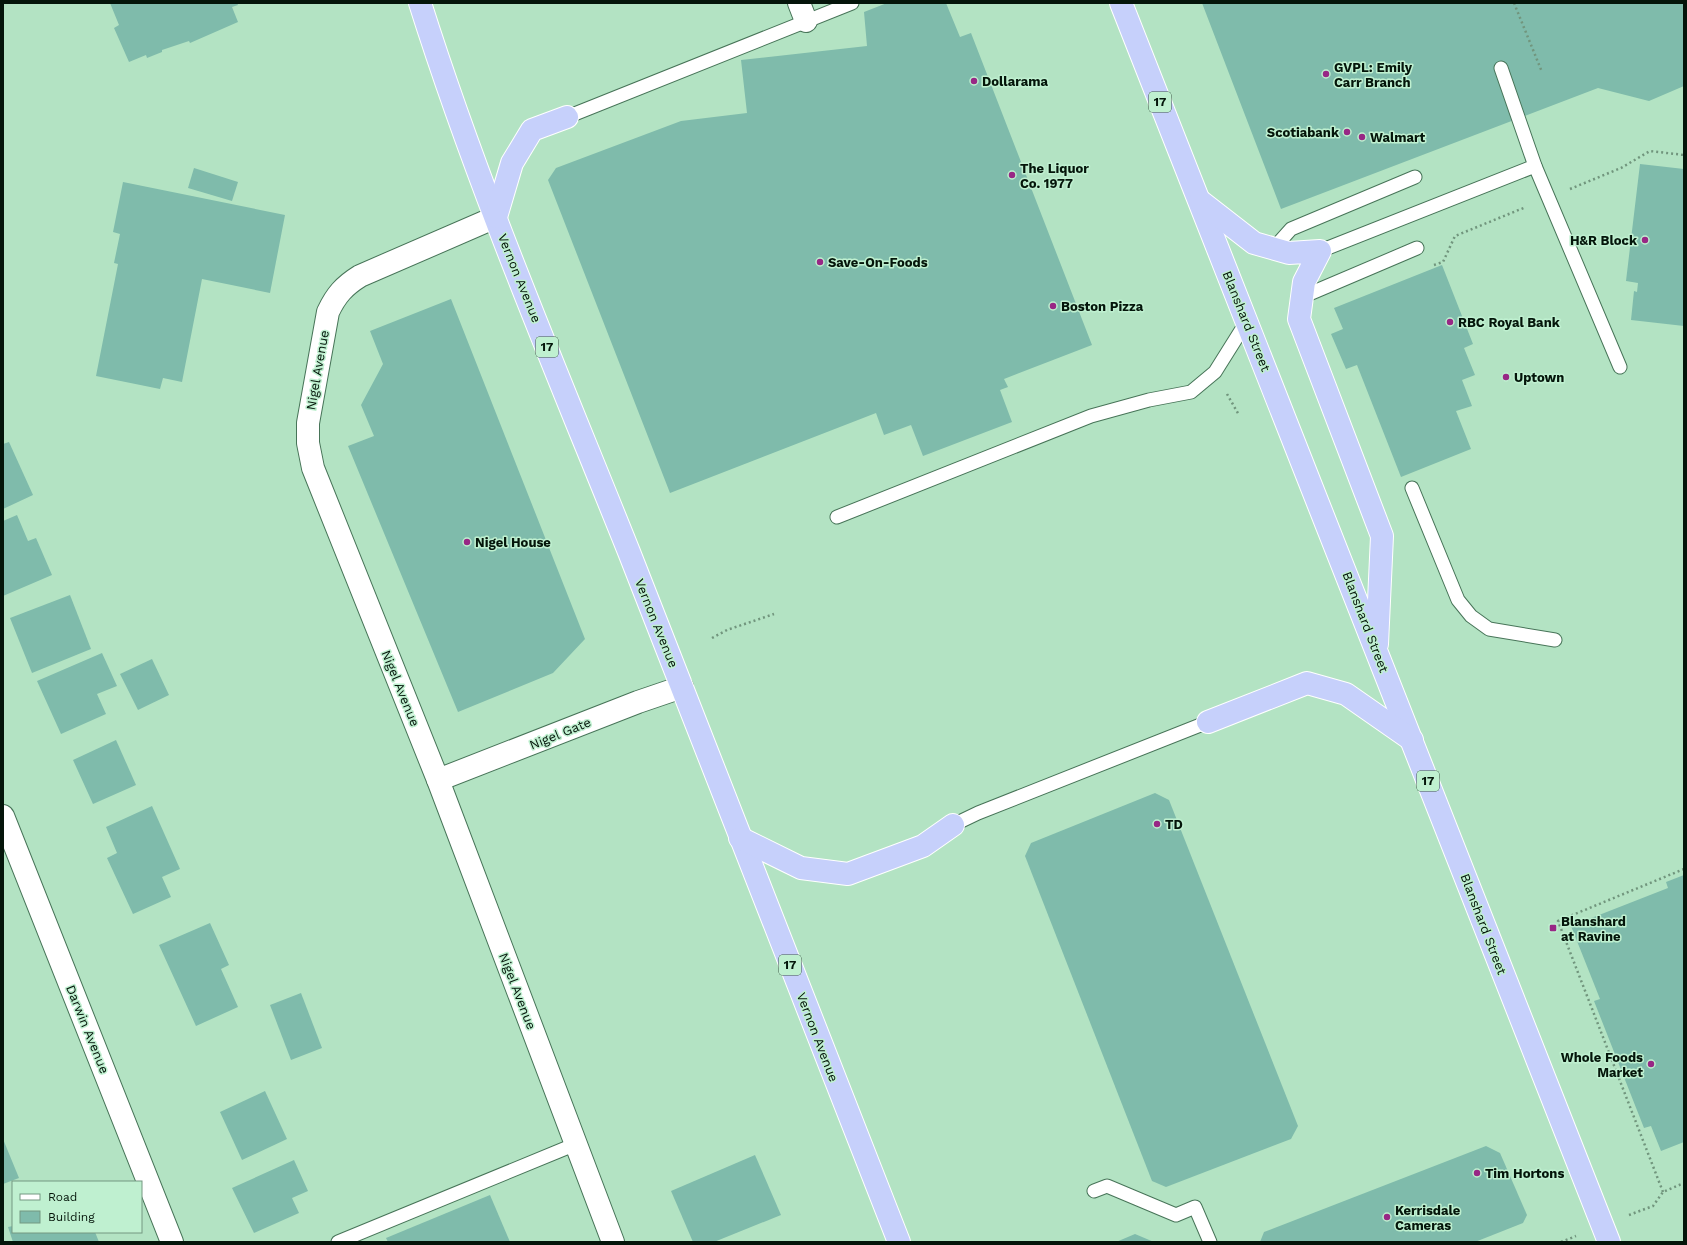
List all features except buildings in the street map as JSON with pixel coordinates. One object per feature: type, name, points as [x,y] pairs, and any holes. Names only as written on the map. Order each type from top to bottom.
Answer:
[{"type":"highway","name":"Vernon Avenue","points":[[420,3],[442,72],[496,217],[899,1242]]},
{"type":"highway","name":"Blanshard Street","points":[[1121,3],[1609,1242]]},
{"type":"highway","points":[[496,217],[512,163],[532,130],[567,117]]},
{"type":"highway","points":[[1199,200],[1254,243],[1289,253],[1320,251]]},
{"type":"highway","points":[[1320,251],[1304,282],[1299,320],[1382,536],[1377,651]]},
{"type":"highway","points":[[1208,722],[1307,683],[1346,694],[1412,740]]},
{"type":"highway","points":[[740,838],[801,868],[848,874],[923,846],[953,825]]},
{"type":"street","name":"Nigel Avenue","points":[[496,217],[360,276],[345,285],[335,297],[328,312],[308,423],[308,443],[313,468],[438,780],[613,1242]]},
{"type":"street","name":"Nigel Gate","points":[[438,780],[638,702],[682,688]]},
{"type":"street","name":"Darwin Avenue","points":[[3,816],[172,1242]]},
{"type":"lane","points":[[567,117],[802,12],[852,3]]},
{"type":"lane","points":[[1501,68],[1535,166],[1620,367]]},
{"type":"lane","points":[[1320,251],[1535,166]]},
{"type":"lane","points":[[1274,248],[1291,229],[1415,177]]},
{"type":"lane","points":[[1302,297],[1417,248]]},
{"type":"lane","points":[[837,517],[1091,416],[1149,400],[1191,392],[1215,372],[1247,321]]},
{"type":"lane","points":[[1412,488],[1458,600],[1471,616],[1489,629],[1555,640]]},
{"type":"lane","points":[[953,825],[978,813],[1208,722]]},
{"type":"lane","points":[[338,1242],[576,1144]]},
{"type":"lane","points":[[1094,1192],[1107,1186],[1176,1215],[1195,1206],[1210,1242]]},
{"type":"path","points":[[1514,3],[1542,72]]},
{"type":"path","points":[[1443,262],[1455,236],[1621,168],[1650,151],[1684,155]]},
{"type":"path","points":[[712,638],[728,630],[774,614]]},
{"type":"path","points":[[1663,1192],[1558,921],[1684,870]]},
{"type":"path","points":[[1653,1206],[1663,1192],[1684,1183]]},
{"type":"place","name":"GVPL: Emily Carr Branch","points":[[1326,74]]},
{"type":"place","name":"Dollarama","points":[[974,81]]},
{"type":"place","name":"Scotiabank","points":[[1347,132]]},
{"type":"place","name":"Walmart","points":[[1362,137]]},
{"type":"place","name":"The Liquor Co. 1977","points":[[1012,175]]},
{"type":"place","name":"H&R Block","points":[[1645,240]]},
{"type":"place","name":"Save-On-Foods","points":[[820,262]]},
{"type":"place","name":"Boston Pizza","points":[[1053,306]]},
{"type":"place","name":"RBC Royal Bank","points":[[1450,322]]},
{"type":"place","name":"Uptown","points":[[1506,377]]},
{"type":"place","name":"Nigel House","points":[[467,542]]},
{"type":"place","name":"TD","points":[[1157,824]]},
{"type":"place","name":"Blanshard at Ravine","points":[[1553,928]]},
{"type":"place","name":"Whole Foods Market","points":[[1651,1064]]},
{"type":"place","name":"Tim Hortons","points":[[1477,1173]]},
{"type":"place","name":"Kerrisdale Cameras","points":[[1387,1217]]}]
